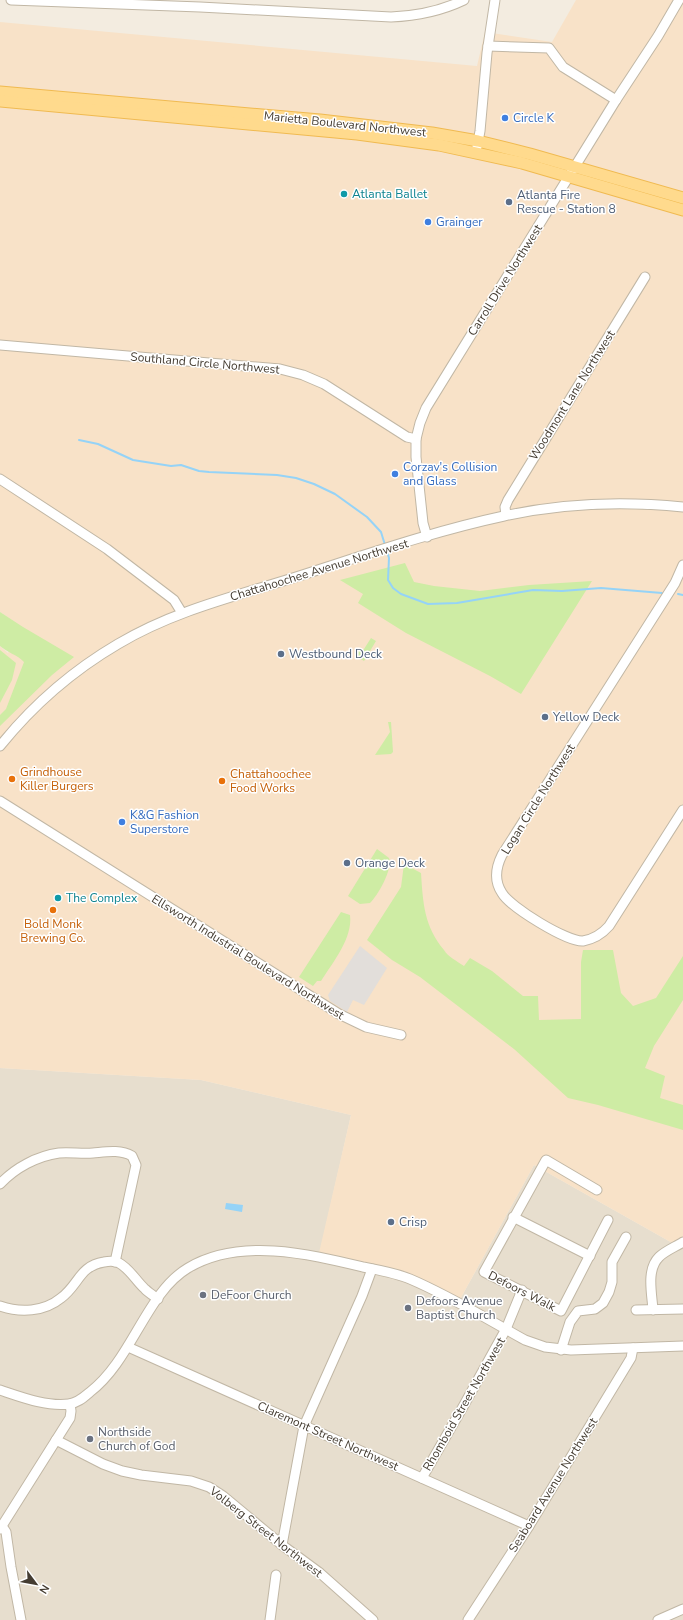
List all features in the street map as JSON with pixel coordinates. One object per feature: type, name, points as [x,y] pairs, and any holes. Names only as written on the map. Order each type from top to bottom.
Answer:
[{"type":"main road","name":"Marietta Boulevard Northwest","points":[[0,92],[376,126],[432,133],[477,147]]},
{"type":"main road","points":[[0,101],[357,134],[439,145],[477,147],[522,163],[572,172],[683,198]]},
{"type":"main road","points":[[572,172],[683,210]]},
{"type":"street","points":[[11,0],[200,7],[391,17],[408,16],[429,12],[446,8],[464,0]]},
{"type":"street","points":[[477,147],[485,93],[488,46],[495,0]]},
{"type":"street","name":"Carroll Drive Northwest","points":[[427,537],[423,523],[416,457],[416,439],[426,408],[679,0]]},
{"type":"street","points":[[488,46],[549,48],[563,67],[616,100]]},
{"type":"street","name":"Woodmont Lane Northwest","points":[[506,515],[505,508],[508,500],[645,277]]},
{"type":"street","name":"Southland Circle Northwest","points":[[0,344],[280,369],[302,375],[324,384],[407,437],[416,439]]},
{"type":"street","points":[[0,479],[107,549],[174,600],[182,613]]},
{"type":"street","name":"Chattahoochee Avenue Northwest","points":[[0,746],[15,727],[39,703],[61,683],[89,662],[124,640],[182,613],[378,551],[506,515],[551,508],[598,504],[644,504],[683,507]]},
{"type":"street","name":"Logan Circle Northwest","points":[[683,565],[675,583],[502,855],[496,875],[500,889],[508,901],[513,905],[562,936],[577,940],[593,939],[602,934],[609,926],[683,810]]},
{"type":"street","name":"Ellsworth Industrial Boulevard Northwest","points":[[0,801],[339,1014],[366,1027],[401,1035]]},
{"type":"street","points":[[0,1184],[19,1168],[33,1160],[48,1155],[60,1153],[111,1152],[129,1154],[134,1159],[136,1165],[115,1262]]},
{"type":"street","name":"Defoors Walk","points":[[597,1190],[546,1160],[513,1217],[484,1272],[562,1310],[608,1220]]},
{"type":"street","points":[[513,1217],[590,1256]]},
{"type":"street","points":[[561,1350],[570,1322],[578,1311],[595,1309],[603,1303],[609,1292],[613,1276],[612,1262],[626,1237]]},
{"type":"street","points":[[653,1310],[652,1267],[657,1259],[663,1254],[683,1242]]},
{"type":"street","points":[[0,1390],[36,1401],[62,1404],[70,1404],[82,1399],[104,1381],[115,1368],[158,1299],[173,1280],[189,1268],[210,1258],[234,1253],[265,1250],[293,1252],[324,1257],[408,1278],[534,1344],[561,1350],[683,1346]]},
{"type":"street","points":[[0,1306],[14,1310],[26,1311],[53,1304],[68,1293],[91,1265],[107,1261],[115,1262],[126,1268],[145,1289],[158,1299]]},
{"type":"street","points":[[282,1545],[304,1426],[362,1296],[372,1269]]},
{"type":"street","name":"Rhomboid Street Northwest","points":[[422,1478],[506,1330],[522,1290]]},
{"type":"street","points":[[636,1310],[681,1309]]},
{"type":"street","name":"Claremont Street Northwest","points":[[128,1347],[528,1526]]},
{"type":"street","name":"Seaboard Avenue Northwest","points":[[468,1620],[528,1526],[631,1358],[633,1348]]},
{"type":"street","points":[[21,1620],[6,1532],[1,1527],[70,1418],[70,1404]]},
{"type":"street","name":"Volberg Street Northwest","points":[[56,1440],[104,1464],[122,1471],[141,1475],[191,1481],[209,1487],[223,1496],[282,1545],[337,1587],[373,1620]]},
{"type":"street","points":[[270,1620],[276,1575]]},
{"type":"street","points":[[658,1620],[683,1609]]},
{"type":"shaded area","points":[[576,0],[683,0],[683,1249],[534,1165],[458,1303],[408,1278],[318,1257],[351,1115],[201,1080],[0,1068],[0,646],[8,653],[23,628],[0,612],[0,22],[477,66],[485,32],[552,42]]},
{"type":"shaded area","points":[[360,946],[387,968],[364,1005],[353,1000],[347,1012],[330,1001],[328,995]]},
{"type":"shaded area","points":[[0,1068],[201,1080],[351,1115],[319,1256],[408,1278],[458,1303],[534,1165],[683,1249],[683,1620],[0,1620]]},
{"type":"green space","points":[[405,563],[414,582],[434,586],[480,591],[529,585],[592,581],[521,694],[490,676],[406,633],[358,603],[363,594],[340,580]]},
{"type":"green space","points":[[0,612],[74,657],[52,675],[0,726],[0,715],[6,709],[24,662],[0,646]]},
{"type":"green space","points":[[371,638],[376,641],[364,661],[358,657],[357,652],[364,649]]},
{"type":"green space","points":[[0,650],[16,663],[12,680],[0,703]]},
{"type":"green space","points":[[388,722],[391,722],[393,752],[391,754],[375,755],[390,732]]},
{"type":"green space","points":[[377,849],[389,858],[389,869],[381,888],[370,903],[360,904],[348,896]]},
{"type":"green space","points":[[404,864],[421,873],[424,904],[428,923],[437,941],[450,957],[464,966],[470,958],[492,971],[523,996],[538,996],[539,1020],[581,1019],[581,962],[583,950],[613,950],[621,993],[633,1006],[656,998],[683,956],[683,1000],[654,1046],[645,1068],[665,1076],[660,1098],[683,1105],[683,1130],[598,1105],[568,1098],[514,1049],[420,977],[392,960],[367,940],[401,887]]},
{"type":"green space","points":[[341,912],[350,915],[350,924],[345,941],[341,950],[321,981],[317,981],[313,986],[299,977]]},
{"type":"water","points":[[226,1203],[243,1205],[242,1212],[225,1209]]},
{"type":"waterway","points":[[79,440],[98,444],[133,460],[171,466],[181,465],[199,471],[277,475],[296,478],[314,484],[335,494],[367,517],[381,532],[385,545]]},
{"type":"waterway","points":[[387,551],[389,558],[388,580],[393,588],[401,594],[428,604],[457,603],[533,590],[562,591],[601,588],[662,593]]},
{"type":"waterway","points":[[678,594],[683,595]]},
{"type":"place","name":"Circle K","points":[[505,118]]},
{"type":"place","name":"Atlanta Ballet","points":[[344,194]]},
{"type":"place","name":"Atlanta Fire Rescue - Station 8","points":[[509,202]]},
{"type":"place","name":"Grainger","points":[[428,222]]},
{"type":"place","name":"Corzav's Collision and Glass","points":[[395,474]]},
{"type":"place","name":"Westbound Deck","points":[[281,654]]},
{"type":"place","name":"Yellow Deck","points":[[545,717]]},
{"type":"place","name":"Grindhouse Killer Burgers","points":[[12,779]]},
{"type":"place","name":"Chattahoochee Food Works","points":[[222,781]]},
{"type":"place","name":"K&G Fashion Superstore","points":[[122,822]]},
{"type":"place","name":"Orange Deck","points":[[347,863]]},
{"type":"place","name":"The Complex","points":[[58,898]]},
{"type":"place","name":"Bold Monk Brewing Co.","points":[[53,910]]},
{"type":"place","name":"Crisp","points":[[391,1222]]},
{"type":"place","name":"DeFoor Church","points":[[203,1295]]},
{"type":"place","name":"Defoors Avenue Baptist Church","points":[[408,1308]]},
{"type":"place","name":"Northside Church of God","points":[[90,1439]]}]
